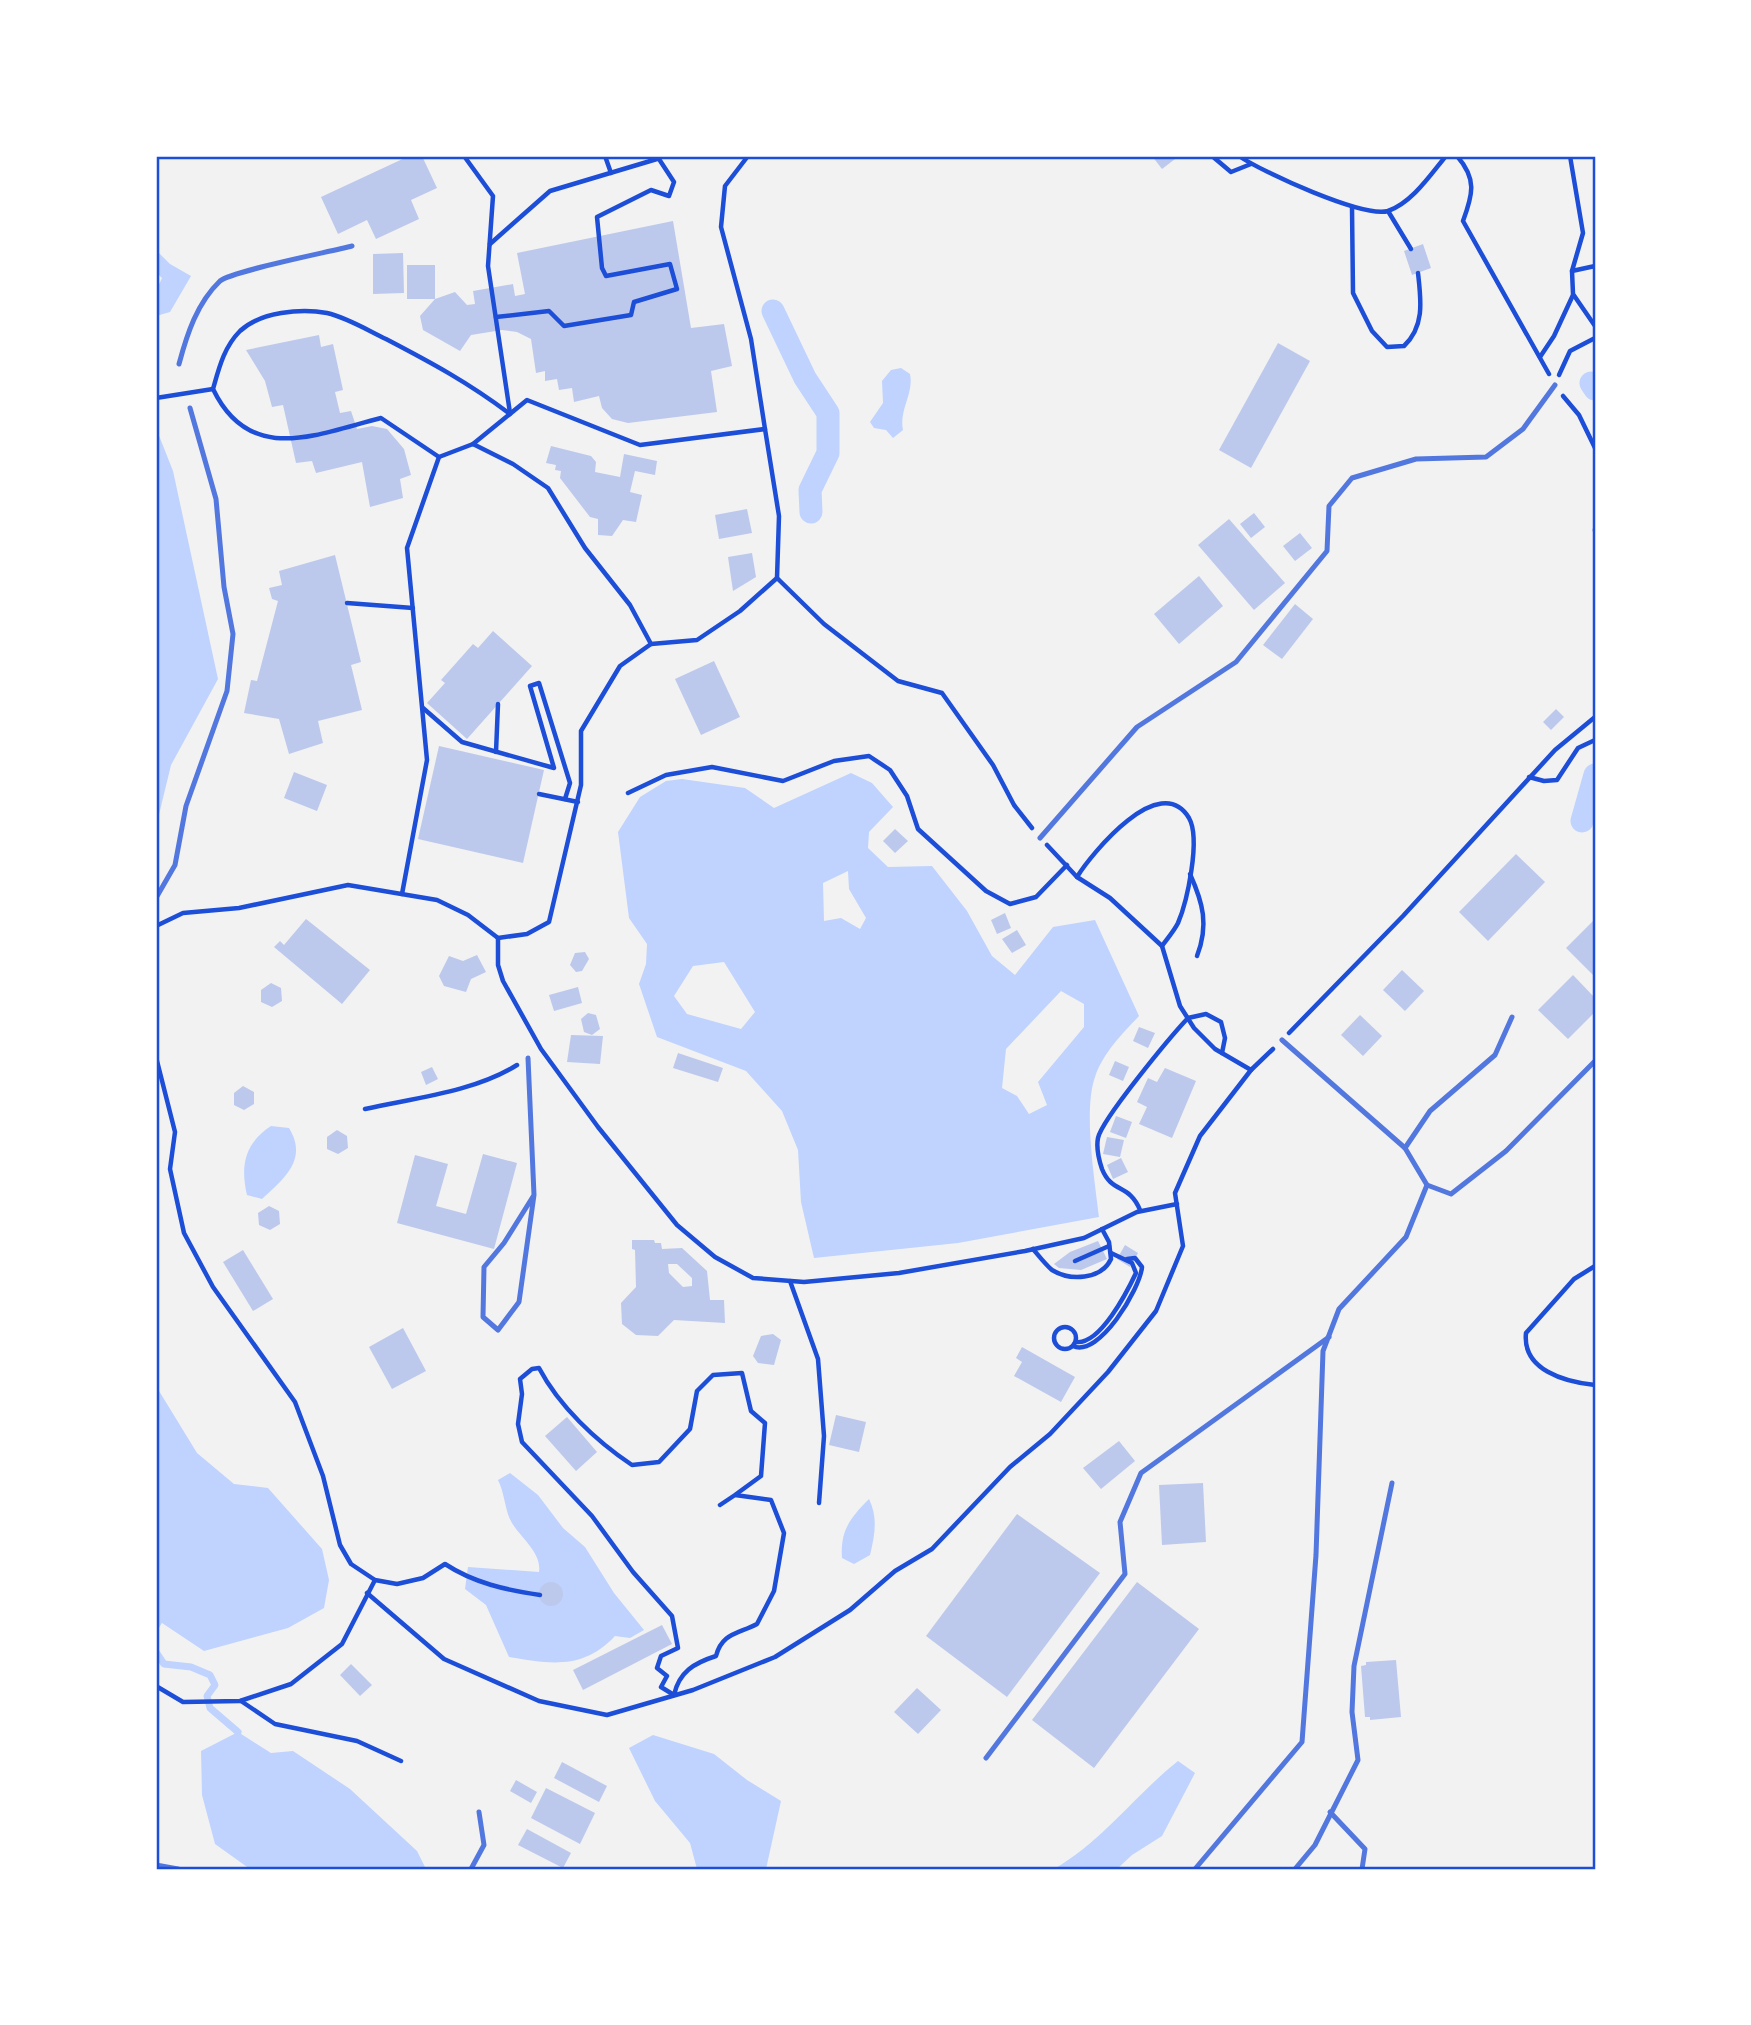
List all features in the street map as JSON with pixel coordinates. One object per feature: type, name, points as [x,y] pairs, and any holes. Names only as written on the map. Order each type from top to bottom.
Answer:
[{"type":"lane","points":[[179,364],[187,332],[206,297],[222,279],[352,246]]},
{"type":"lane","points":[[1040,838],[1137,726],[1237,662],[1327,551],[1329,506],[1352,478],[1416,459],[1486,457],[1523,429],[1555,386]]},
{"type":"lane","points":[[156,898],[175,865],[186,806],[228,691],[233,634],[224,587],[216,499],[190,408]]},
{"type":"lane","points":[[1405,1148],[1430,1111],[1495,1055],[1512,1017]]},
{"type":"lane","points":[[1282,1040],[1405,1148],[1427,1185],[1451,1194],[1506,1150],[1595,1061]]},
{"type":"lane","points":[[528,1058],[534,1195],[519,1302],[498,1330],[483,1317],[484,1267],[505,1243],[534,1195]]},
{"type":"lane","points":[[1195,1869],[1301,1742],[1315,1555],[1323,1351],[1339,1309],[1406,1237],[1427,1185]]},
{"type":"lane","points":[[986,1758],[1125,1574],[1121,1522],[1141,1473],[1329,1337]]},
{"type":"lane","points":[[1295,1869],[1315,1845],[1358,1760],[1352,1712],[1354,1666],[1392,1483]]},
{"type":"lane","points":[[471,1869],[484,1845],[480,1812]]},
{"type":"lane","points":[[1330,1812],[1365,1849],[1362,1869]]},
{"type":"lane","points":[[156,1865],[178,1869]]},
{"type":"path","points":[[464,156],[493,196],[488,266],[510,414]]},
{"type":"path","points":[[605,156],[611,173]]},
{"type":"path","points":[[156,926],[183,913],[239,908],[348,885],[437,900],[468,915],[498,938],[527,934],[549,922],[581,785],[581,731],[620,666],[651,644],[697,640],[740,611],[777,578],[779,516],[751,339],[721,227],[725,186],[748,156]]},
{"type":"path","points":[[1239,156],[1251,164],[1370,212],[1388,211],[1407,200],[1446,156]]},
{"type":"path","points":[[1457,156],[1467,168],[1473,194],[1463,221],[1555,386],[1579,415],[1595,448]]},
{"type":"path","points":[[1539,357],[1554,336],[1573,294],[1573,271],[1583,233],[1570,156]]},
{"type":"path","points":[[1215,157],[1231,172],[1251,164]]},
{"type":"path","points":[[490,244],[550,191],[657,158],[674,182],[670,196],[652,190],[597,217],[601,268],[606,276],[670,264],[677,289],[634,302],[631,315],[564,326],[549,312],[496,317]]},
{"type":"path","points":[[1352,207],[1353,293],[1372,331],[1387,347],[1397,349],[1404,346],[1414,337],[1420,323],[1418,272]]},
{"type":"path","points":[[1388,211],[1411,249]]},
{"type":"path","points":[[1573,271],[1595,266]]},
{"type":"path","points":[[1573,294],[1595,326]]},
{"type":"path","points":[[439,457],[381,418],[291,441],[249,432],[223,409],[214,389],[222,356],[241,330],[267,317],[300,311],[327,313],[353,323],[464,380],[510,414]]},
{"type":"path","points":[[1555,386],[1570,351],[1595,338]]},
{"type":"path","points":[[402,894],[427,761],[407,548],[439,457],[473,444],[527,400],[640,445],[765,429]]},
{"type":"path","points":[[473,444],[513,464],[548,488],[585,548],[630,604],[651,644]]},
{"type":"path","points":[[777,578],[824,624],[898,681],[942,693],[993,765],[1014,805],[1040,838],[1077,877],[1110,898],[1162,946],[1180,1006],[1188,1018],[1222,1053],[1251,1070]]},
{"type":"path","points":[[347,603],[413,608]]},
{"type":"path","points":[[422,708],[462,742],[554,768],[530,686],[539,683],[570,783],[565,799]]},
{"type":"path","points":[[496,752],[498,705]]},
{"type":"path","points":[[367,1593],[444,1659],[538,1701],[607,1715],[674,1695],[775,1657],[850,1610],[895,1571],[932,1549],[1010,1467],[1050,1434],[1108,1372],[1156,1311],[1183,1246],[1175,1193],[1200,1136],[1251,1070],[1403,916],[1530,777],[1595,717]]},
{"type":"path","points":[[1573,735],[1582,745]]},
{"type":"path","points":[[1530,777],[1544,781],[1557,780],[1582,745],[1595,740]]},
{"type":"path","points":[[628,793],[666,775],[712,767],[783,781],[834,761],[869,756],[890,770],[901,787],[918,829],[986,891],[1010,904],[1036,897],[1067,865]]},
{"type":"path","points":[[539,794],[578,802]]},
{"type":"path","points":[[1077,877],[1095,850],[1139,812],[1157,806],[1180,809],[1189,818],[1194,858],[1178,923],[1162,946]]},
{"type":"path","points":[[1190,873],[1205,914],[1203,941],[1198,956]]},
{"type":"path","points":[[498,938],[498,965],[503,981],[541,1049],[677,1225],[715,1257],[753,1278],[790,1281],[899,1273],[1084,1238],[1140,1211],[1177,1204]]},
{"type":"path","points":[[1140,1211],[1132,1193],[1108,1180],[1101,1166],[1098,1137],[1110,1115],[1188,1018],[1206,1013],[1221,1022],[1225,1038],[1222,1053]]},
{"type":"path","points":[[365,1109],[501,1075],[541,1049]]},
{"type":"path","points":[[156,1057],[175,1132],[170,1169],[184,1233],[213,1287],[295,1402],[323,1476],[340,1545],[351,1564],[375,1580],[397,1584],[423,1578],[445,1564],[460,1574],[505,1590],[540,1595]]},
{"type":"path","points":[[156,1093],[162,1088]]},
{"type":"path","points":[[1033,1249],[1058,1273],[1086,1278],[1109,1264],[1110,1246],[1102,1229]]},
{"type":"path","points":[[1075,1261],[1110,1246]]},
{"type":"path","points":[[1074,1344],[1070,1328],[1056,1331],[1054,1340],[1059,1348],[1074,1344],[1088,1340],[1114,1313],[1136,1273],[1134,1260],[1111,1252]]},
{"type":"path","points":[[1595,1266],[1574,1279],[1526,1333],[1525,1344],[1531,1360],[1546,1372],[1595,1385]]},
{"type":"path","points":[[790,1281],[818,1359],[824,1436],[819,1503]]},
{"type":"path","points":[[674,1695],[660,1687],[667,1676],[657,1668],[661,1656],[678,1648],[672,1616],[633,1572],[592,1516],[522,1443],[518,1424],[522,1394],[520,1379],[532,1368],[539,1367],[552,1392],[616,1454],[632,1465],[659,1462],[690,1429],[698,1391],[713,1375],[742,1373],[751,1411],[765,1423],[761,1476],[720,1505]]},
{"type":"path","points":[[674,1695],[678,1679],[696,1662],[716,1656],[719,1645],[731,1633],[757,1624],[774,1591],[783,1533],[775,1508],[771,1500],[735,1495]]},
{"type":"path","points":[[156,1686],[183,1702],[240,1701],[291,1684],[342,1644],[375,1580]]},
{"type":"path","points":[[240,1701],[275,1724],[357,1741],[401,1761]]},
{"type":"water","points":[[156,250],[170,264],[191,276],[170,312],[156,316],[156,291],[162,278],[156,272]]},
{"type":"water","points":[[901,368],[910,374],[911,381],[903,415],[903,430],[893,438],[886,430],[874,428],[870,422],[883,403],[882,381],[891,370]]},
{"type":"water","points":[[156,428],[173,471],[218,679],[171,765],[156,827]]},
{"type":"water","points":[[851,773],[872,783],[893,807],[869,832],[868,848],[888,867],[932,866],[967,911],[992,956],[1015,975],[1053,927],[1095,920],[1139,1016],[1103,1060],[1092,1091],[1091,1146],[1099,1217],[958,1243],[814,1258],[801,1202],[798,1150],[782,1111],[746,1071],[657,1037],[639,984],[646,964],[647,944],[629,918],[618,832],[640,797],[666,781],[682,779],[745,788],[774,808]],"holes":[[[848,871],[849,889],[866,918],[860,929],[841,918],[824,921],[823,883]],[[724,962],[755,1012],[741,1029],[687,1014],[674,996],[693,966]],[[1061,991],[1084,1004],[1084,1027],[1038,1082],[1047,1105],[1029,1114],[1017,1096],[1002,1088],[1006,1049]]]},
{"type":"water","points":[[271,1126],[289,1128],[296,1149],[295,1159],[286,1175],[262,1199],[247,1195],[245,1164],[250,1147]]},
{"type":"water","points":[[156,1386],[197,1453],[234,1484],[268,1488],[322,1549],[329,1580],[324,1608],[288,1628],[204,1651],[159,1621],[156,1614]]},
{"type":"water","points":[[510,1473],[538,1495],[563,1528],[585,1547],[614,1593],[644,1630],[630,1638],[615,1636],[591,1655],[566,1662],[509,1657],[486,1605],[465,1589],[468,1567],[539,1572],[534,1552],[512,1523],[498,1480]]},
{"type":"water","points":[[869,1499],[875,1526],[870,1555],[854,1564],[842,1558],[843,1540],[856,1512]]},
{"type":"water","points":[[238,1732],[271,1753],[293,1751],[350,1789],[417,1851],[426,1869],[250,1869],[215,1844],[202,1795],[201,1751]]},
{"type":"water","points":[[653,1735],[714,1754],[747,1780],[781,1801],[766,1869],[697,1869],[690,1843],[655,1801],[629,1748]]},
{"type":"water","points":[[1178,1761],[1195,1773],[1162,1836],[1132,1855],[1117,1869],[1054,1869],[1088,1845]]},
{"type":"building","points":[[409,156],[422,156],[437,188],[411,200],[419,219],[376,239],[367,220],[338,234],[321,197]]},
{"type":"building","points":[[1152,156],[1179,156],[1162,169]]},
{"type":"building","points":[[673,221],[691,328],[724,324],[732,366],[711,371],[717,412],[628,423],[612,419],[602,408],[599,396],[574,402],[572,388],[559,390],[557,379],[545,381],[545,371],[536,373],[531,339],[517,332],[502,330],[471,335],[460,351],[423,330],[420,316],[435,299],[455,292],[467,305],[475,304],[473,291],[513,284],[515,296],[525,294],[517,253]]},
{"type":"building","points":[[1423,244],[1431,268],[1412,275],[1404,251]]},
{"type":"building","points":[[403,253],[404,293],[373,294],[373,254]]},
{"type":"building","points":[[407,265],[435,265],[435,299],[407,299]]},
{"type":"building","points":[[319,335],[321,347],[333,344],[343,390],[335,392],[340,413],[351,411],[357,429],[372,426],[387,429],[404,449],[411,475],[400,479],[403,498],[370,507],[362,462],[316,473],[312,461],[296,463],[283,405],[272,407],[265,381],[246,350]]},
{"type":"building","points":[[1278,343],[1310,361],[1251,468],[1219,450]]},
{"type":"building","points":[[551,446],[591,456],[596,462],[595,472],[620,477],[624,454],[657,461],[655,475],[635,471],[630,492],[642,495],[636,522],[623,520],[612,536],[598,535],[598,519],[590,517],[560,478],[561,471],[555,470],[556,465],[546,463]]},
{"type":"building","points":[[747,509],[752,533],[719,539],[715,515]]},
{"type":"building","points":[[1254,513],[1265,527],[1251,538],[1240,524]]},
{"type":"building","points":[[1229,519],[1285,583],[1254,610],[1198,545]]},
{"type":"building","points":[[1300,533],[1312,548],[1295,561],[1283,546]]},
{"type":"building","points":[[752,553],[756,577],[733,591],[728,557]]},
{"type":"building","points":[[335,555],[361,662],[351,665],[362,710],[318,721],[323,743],[289,754],[279,719],[244,713],[251,680],[257,681],[278,601],[272,599],[269,588],[282,585],[279,571]]},
{"type":"building","points":[[1199,576],[1223,606],[1179,644],[1154,614]]},
{"type":"building","points":[[1295,604],[1313,619],[1282,659],[1263,645]]},
{"type":"building","points":[[493,631],[532,666],[467,739],[427,703],[445,683],[441,680],[473,644],[478,648]]},
{"type":"building","points":[[714,661],[740,717],[701,735],[675,679]]},
{"type":"building","points":[[1556,709],[1564,717],[1551,730],[1543,722]]},
{"type":"building","points":[[439,746],[544,770],[523,863],[418,839]]},
{"type":"building","points":[[294,772],[327,785],[317,811],[284,798]]},
{"type":"building","points":[[895,829],[908,841],[895,853],[883,841]]},
{"type":"building","points":[[1516,854],[1545,882],[1488,941],[1459,912]]},
{"type":"building","points":[[1005,913],[1011,928],[997,934],[991,920]]},
{"type":"building","points":[[306,919],[370,970],[342,1004],[274,947],[280,941],[284,945]]},
{"type":"building","points":[[1595,919],[1595,977],[1566,948]]},
{"type":"building","points":[[1017,930],[1026,945],[1012,953],[1002,939]]},
{"type":"building","points":[[585,952],[589,959],[582,971],[576,972],[570,965],[575,953]]},
{"type":"building","points":[[477,955],[486,972],[471,979],[466,992],[444,986],[439,976],[449,956],[463,961]]},
{"type":"building","points":[[1402,970],[1424,991],[1405,1011],[1383,990]]},
{"type":"building","points":[[1573,975],[1595,998],[1595,1012],[1568,1039],[1538,1010]]},
{"type":"building","points":[[271,983],[281,988],[282,1001],[272,1007],[261,1002],[261,990]]},
{"type":"building","points":[[578,987],[582,1003],[554,1011],[549,995]]},
{"type":"building","points":[[588,1013],[596,1015],[600,1029],[592,1035],[584,1032],[581,1019]]},
{"type":"building","points":[[1360,1015],[1382,1036],[1363,1056],[1341,1035]]},
{"type":"building","points":[[1139,1027],[1155,1033],[1148,1048],[1133,1041]]},
{"type":"building","points":[[571,1035],[603,1036],[600,1064],[567,1062]]},
{"type":"building","points":[[678,1053],[723,1068],[718,1082],[673,1068]]},
{"type":"building","points":[[1115,1061],[1129,1067],[1123,1081],[1109,1075]]},
{"type":"building","points":[[432,1067],[438,1079],[426,1085],[421,1072]]},
{"type":"building","points":[[1165,1068],[1196,1081],[1172,1138],[1139,1124],[1147,1107],[1137,1102],[1148,1078],[1157,1082]]},
{"type":"building","points":[[243,1086],[254,1092],[254,1104],[244,1110],[234,1105],[234,1093]]},
{"type":"building","points":[[1116,1116],[1132,1122],[1126,1138],[1110,1132]]},
{"type":"building","points":[[337,1130],[347,1136],[348,1148],[338,1154],[327,1149],[327,1137]]},
{"type":"building","points":[[1107,1137],[1124,1140],[1120,1157],[1103,1154]]},
{"type":"building","points":[[483,1154],[517,1163],[494,1249],[397,1223],[415,1155],[448,1164],[436,1206],[466,1214]]},
{"type":"building","points":[[1121,1158],[1128,1172],[1113,1179],[1107,1165]]},
{"type":"building","points":[[269,1206],[279,1211],[280,1224],[270,1230],[259,1225],[258,1213]]},
{"type":"building","points":[[632,1240],[654,1240],[655,1243],[661,1243],[662,1249],[682,1248],[707,1271],[710,1300],[724,1300],[725,1323],[674,1320],[658,1336],[636,1335],[622,1324],[621,1303],[636,1287],[635,1250],[632,1249]],"holes":[[[668,1264],[677,1264],[692,1278],[692,1286],[683,1287],[669,1273]]]},
{"type":"building","points":[[1098,1241],[1107,1259],[1081,1270],[1059,1268],[1054,1264],[1070,1252]]},
{"type":"building","points":[[1125,1245],[1138,1253],[1130,1267],[1117,1259]]},
{"type":"building","points":[[243,1250],[273,1299],[253,1311],[223,1262]]},
{"type":"building","points":[[403,1328],[426,1371],[392,1389],[369,1347]]},
{"type":"building","points":[[773,1334],[781,1340],[774,1365],[758,1363],[753,1356],[761,1336]]},
{"type":"building","points":[[1022,1347],[1075,1377],[1061,1402],[1014,1376],[1022,1362],[1016,1358]]},
{"type":"building","points":[[836,1415],[866,1422],[859,1452],[829,1445]]},
{"type":"building","points":[[567,1417],[597,1452],[576,1471],[545,1436]]},
{"type":"building","points":[[1119,1441],[1135,1461],[1101,1489],[1083,1468]]},
{"type":"building","points":[[1203,1483],[1206,1542],[1162,1545],[1159,1485]]},
{"type":"building","points":[[1017,1514],[1100,1573],[1007,1697],[926,1636]]},
{"type":"building","points":[[551,1582],[559,1586],[563,1594],[559,1602],[551,1606],[543,1602],[539,1594],[543,1586]]},
{"type":"building","points":[[1137,1582],[1199,1629],[1094,1768],[1032,1720]]},
{"type":"building","points":[[662,1625],[672,1644],[583,1690],[573,1670]]},
{"type":"building","points":[[1396,1660],[1401,1717],[1370,1720],[1370,1717],[1365,1717],[1361,1666],[1366,1665],[1366,1662]]},
{"type":"building","points":[[351,1664],[372,1685],[360,1696],[340,1675]]},
{"type":"building","points":[[917,1688],[941,1710],[918,1734],[894,1712]]},
{"type":"building","points":[[562,1762],[607,1786],[599,1802],[554,1778]]},
{"type":"building","points":[[516,1780],[537,1792],[531,1803],[510,1791]]},
{"type":"building","points":[[546,1788],[595,1813],[580,1844],[531,1818]]},
{"type":"building","points":[[527,1829],[571,1853],[563,1868],[518,1845]]},
{"type":"waterway","points":[[773,311],[805,378],[828,413],[828,453],[810,490],[811,512]]},
{"type":"waterway","points":[[1591,383],[1595,389]]},
{"type":"waterway","points":[[1582,821],[1595,775]]},
{"type":"waterway","points":[[156,1626],[159,1621]]},
{"type":"waterway","points":[[156,1652],[164,1664],[191,1667],[210,1675],[215,1685],[207,1696],[210,1708],[238,1732]]}]
